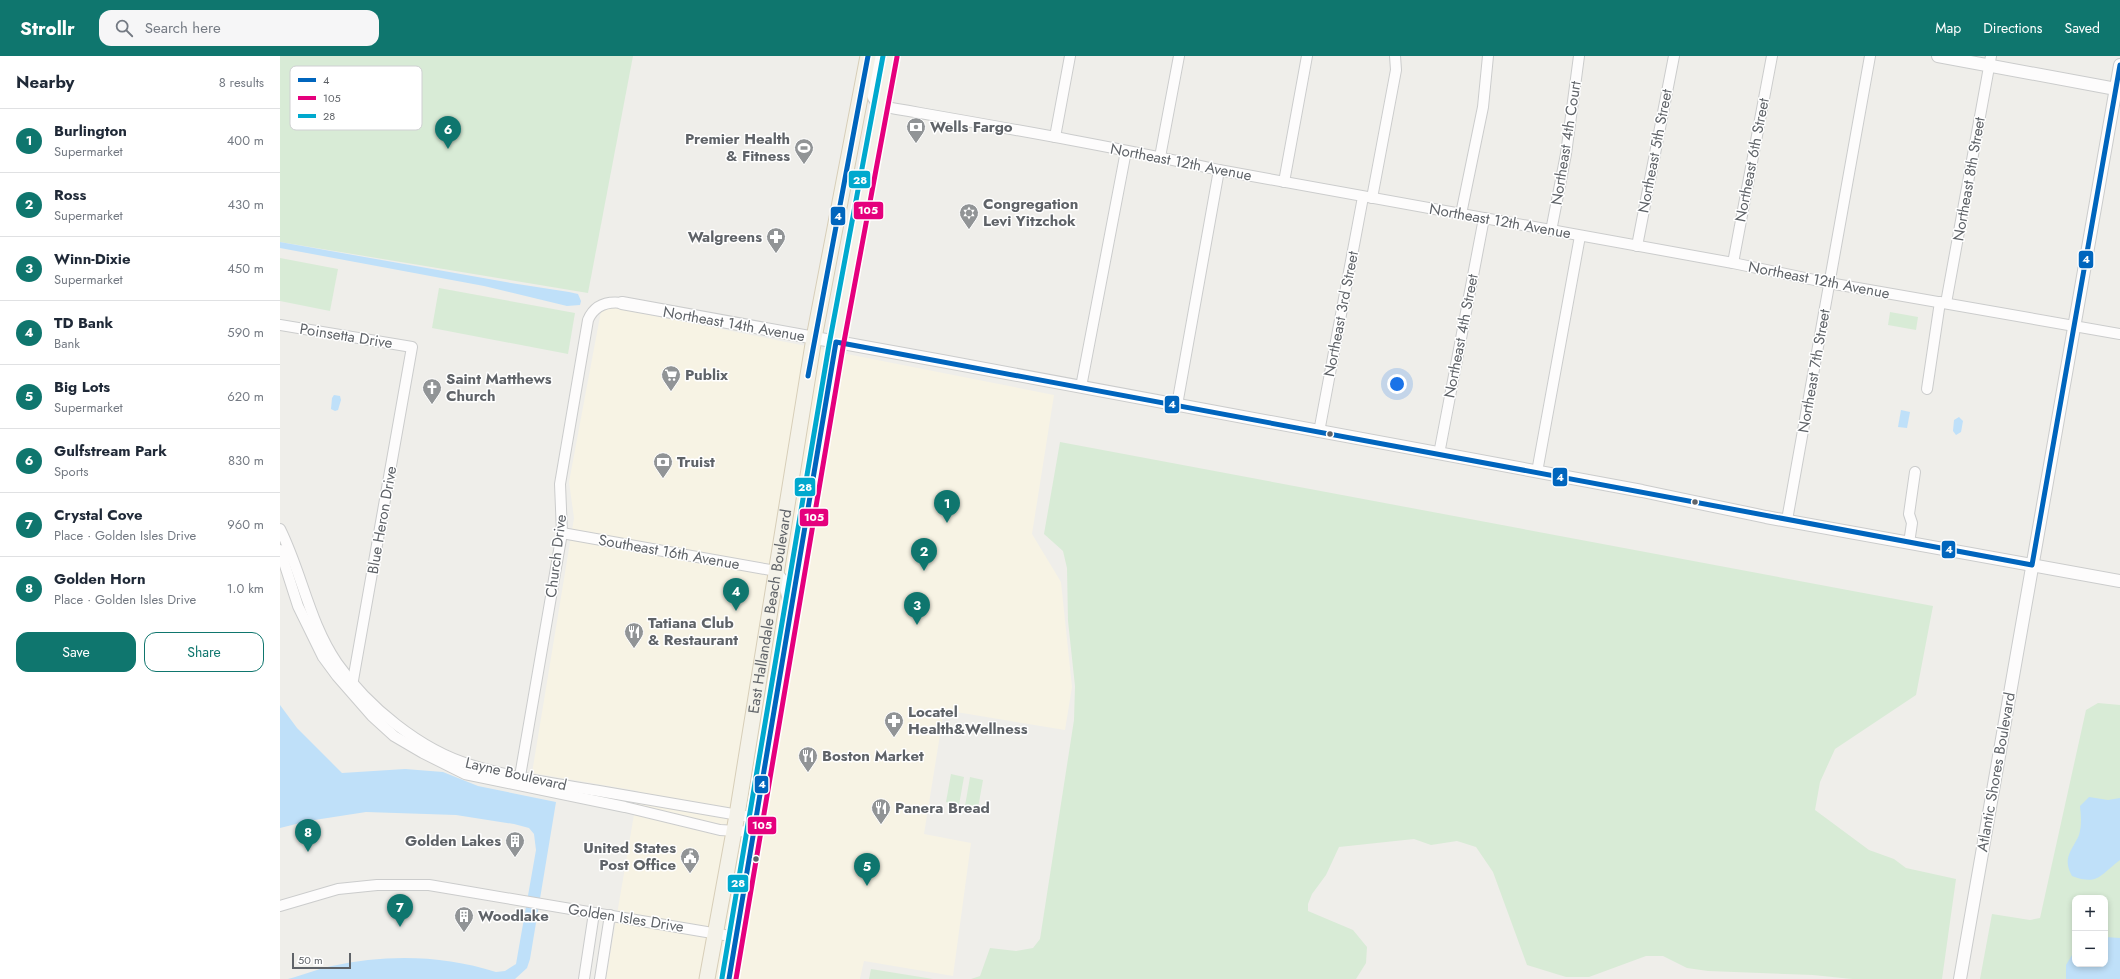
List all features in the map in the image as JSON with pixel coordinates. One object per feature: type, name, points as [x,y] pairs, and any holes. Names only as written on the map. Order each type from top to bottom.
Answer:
[{"type":"main road","name":"East Hallandale Beach Boulevard","points":[[708,979],[737,815],[814,338],[868,56]]},
{"type":"main road","name":"East Hallandale Beach Boulevard","points":[[729,979],[836,342],[890,56]]},
{"type":"main road","points":[[859,103],[868,115],[868,130],[862,166],[866,182]]},
{"type":"main road","points":[[783,524],[788,554],[797,574]]},
{"type":"street","points":[[877,56],[871,92],[872,100],[880,106]]},
{"type":"street","points":[[1055,137],[1070,56]]},
{"type":"street","points":[[1160,157],[1179,56]]},
{"type":"street","points":[[1284,182],[1307,56]]},
{"type":"street","name":"Northeast 3rd Street","points":[[1319,432],[1396,70],[1395,56]]},
{"type":"street","points":[[1461,214],[1483,107],[1488,56]]},
{"type":"street","name":"Northeast 4th Court","points":[[1551,231],[1566,154],[1580,56]]},
{"type":"street","name":"Northeast 5th Street","points":[[1637,246],[1674,56]]},
{"type":"street","name":"Northeast 6th Street","points":[[1733,264],[1772,56]]},
{"type":"street","name":"Northeast 7th Street","points":[[1787,520],[1870,56]]},
{"type":"street","points":[[1938,56],[1990,60],[2118,90]]},
{"type":"street","name":"Northeast 8th Street","points":[[1927,389],[1990,60]]},
{"type":"street","name":"Atlantic Shores Boulevard","points":[[1960,979],[2032,565],[2118,90],[2120,65]]},
{"type":"street","name":"Northeast 12th Avenue","points":[[880,106],[1055,137],[1219,170],[1637,246],[1829,283],[2120,334]]},
{"type":"street","points":[[1082,387],[1126,151]]},
{"type":"street","points":[[1177,405],[1219,170]]},
{"type":"street","name":"Northeast 4th Street","points":[[1438,454],[1484,218]]},
{"type":"street","points":[[1537,472],[1580,236]]},
{"type":"street","name":"Church Drive","points":[[519,781],[562,533],[560,484],[588,320],[594,309],[600,306],[614,302],[622,303]]},
{"type":"street","name":"Northeast 14th Avenue","points":[[622,303],[1082,387],[1787,520],[2120,581]]},
{"type":"street","name":"Poinsetta Drive","points":[[280,324],[412,347]]},
{"type":"street","name":"Blue Heron Drive","points":[[352,688],[412,347]]},
{"type":"street","points":[[1909,542],[1912,523],[1908,514],[1915,472]]},
{"type":"street","name":"Layne Boulevard","points":[[280,529],[296,565],[315,623],[352,688]]},
{"type":"street","name":"Southeast 16th Avenue","points":[[562,533],[776,571]]},
{"type":"street","name":"Layne Boulevard","points":[[280,550],[298,606],[323,657],[352,688],[394,723],[447,760],[470,765],[519,781],[720,830],[734,831],[754,825]]},
{"type":"street","points":[[776,571],[786,588],[790,611]]},
{"type":"street","name":"Layne Boulevard","points":[[519,781],[737,815],[754,825]]},
{"type":"street","name":"Golden Isles Drive","points":[[280,906],[338,890],[395,884],[436,886],[736,937]]},
{"type":"street","points":[[584,979],[594,913]]},
{"type":"street","points":[[600,979],[610,916]]},
{"type":"shaded area","points":[[610,307],[1054,395],[1032,534],[1061,582],[1072,687],[1065,730],[944,710],[924,834],[971,843],[953,976],[864,961],[860,979],[606,979],[638,791],[532,773],[574,518],[569,482],[601,311]]},
{"type":"green space","points":[[280,56],[633,56],[588,293],[280,242]]},
{"type":"green space","points":[[280,258],[338,269],[330,311],[280,301]]},
{"type":"green space","points":[[439,288],[575,313],[568,354],[432,328]]},
{"type":"green space","points":[[1890,312],[1918,317],[1916,330],[1888,325]]},
{"type":"green space","points":[[1060,442],[1933,606],[1916,695],[1835,749],[1820,782],[1815,810],[1869,850],[1894,859],[1906,868],[1956,879],[1942,979],[1852,979],[1813,975],[1708,971],[1687,968],[1663,956],[1646,956],[1589,977],[1566,977],[1527,965],[1493,872],[1476,847],[1457,841],[1431,845],[1414,839],[1339,847],[1326,875],[1312,894],[1308,904],[1308,911],[1353,930],[1367,947],[1366,963],[1356,979],[971,979],[980,976],[990,948],[1016,951],[1033,948],[1040,939],[1074,720],[1075,686],[1068,621],[1067,568],[1063,551],[1044,534]]},
{"type":"green space","points":[[2098,703],[2120,705],[2120,979],[1980,979],[1992,914],[2030,920],[2040,918],[2086,710]]},
{"type":"green space","points":[[951,774],[964,777],[959,805],[946,802]]},
{"type":"green space","points":[[970,777],[983,780],[978,808],[965,806]]},
{"type":"green space","points":[[871,969],[933,979],[869,979]]},
{"type":"water","points":[[280,242],[569,292],[578,294],[581,301],[580,305],[567,306],[484,286],[280,248]]},
{"type":"water","points":[[334,395],[340,396],[341,400],[338,410],[335,411],[331,409],[332,398]]},
{"type":"water","points":[[1901,410],[1910,412],[1907,428],[1898,427]]},
{"type":"water","points":[[1959,417],[1963,421],[1961,432],[1956,435],[1953,431],[1954,420]]},
{"type":"water","points":[[280,705],[297,728],[342,773],[405,769],[443,772],[478,786],[556,802],[530,959],[527,968],[515,979],[288,979],[332,966],[352,962],[394,958],[435,959],[476,966],[496,972],[505,971],[516,964],[536,850],[534,834],[529,828],[514,824],[456,815],[366,812],[308,821],[280,828]]},
{"type":"water","points":[[2089,797],[2108,800],[2120,798],[2120,860],[2103,874],[2088,880],[2072,876],[2069,869],[2068,859],[2080,831],[2080,806]]},
{"type":"water","points":[[2108,937],[2120,938],[2120,979],[2066,979],[2066,965],[2072,955],[2072,967],[2108,967]]},
{"type":"transit line","name":"4","points":[[808,376],[868,56]]},
{"type":"transit line","name":"28","points":[[722,978],[829,345],[883,56]]},
{"type":"transit line","name":"105","points":[[736,979],[843,347],[897,57]]},
{"type":"transit line","name":"4","points":[[729,979],[836,342],[2032,565],[2120,65]]},
{"type":"place","name":"Wells Fargo","points":[[916,144]]},
{"type":"place","name":"Gulfstream Park","points":[[448,149]]},
{"type":"place","name":"Premier Health & Fitness","points":[[804,165]]},
{"type":"place","name":"Congregation Levi Yitzchok","points":[[969,230]]},
{"type":"place","name":"Walgreens","points":[[776,254]]},
{"type":"place","name":"Publix","points":[[671,392]]},
{"type":"place","name":"Saint Matthews Church","points":[[432,405]]},
{"type":"place","name":"Truist","points":[[663,479]]},
{"type":"place","name":"Burlington","points":[[947,523]]},
{"type":"place","name":"Ross","points":[[924,571]]},
{"type":"place","name":"TD Bank","points":[[736,611]]},
{"type":"place","name":"Winn-Dixie","points":[[917,625]]},
{"type":"place","name":"Tatiana Club & Restaurant","points":[[634,649]]},
{"type":"place","name":"Locatel Health&Wellness","points":[[894,738]]},
{"type":"place","name":"Boston Market","points":[[808,773]]},
{"type":"place","name":"Panera Bread","points":[[881,825]]},
{"type":"place","name":"Golden Horn","points":[[308,852]]},
{"type":"place","name":"Golden Lakes","points":[[515,858]]},
{"type":"place","name":"United States Post Office","points":[[690,874]]},
{"type":"place","name":"Big Lots","points":[[867,886]]},
{"type":"place","name":"Crystal Cove","points":[[400,927]]},
{"type":"place","name":"Woodlake","points":[[464,933]]}]
